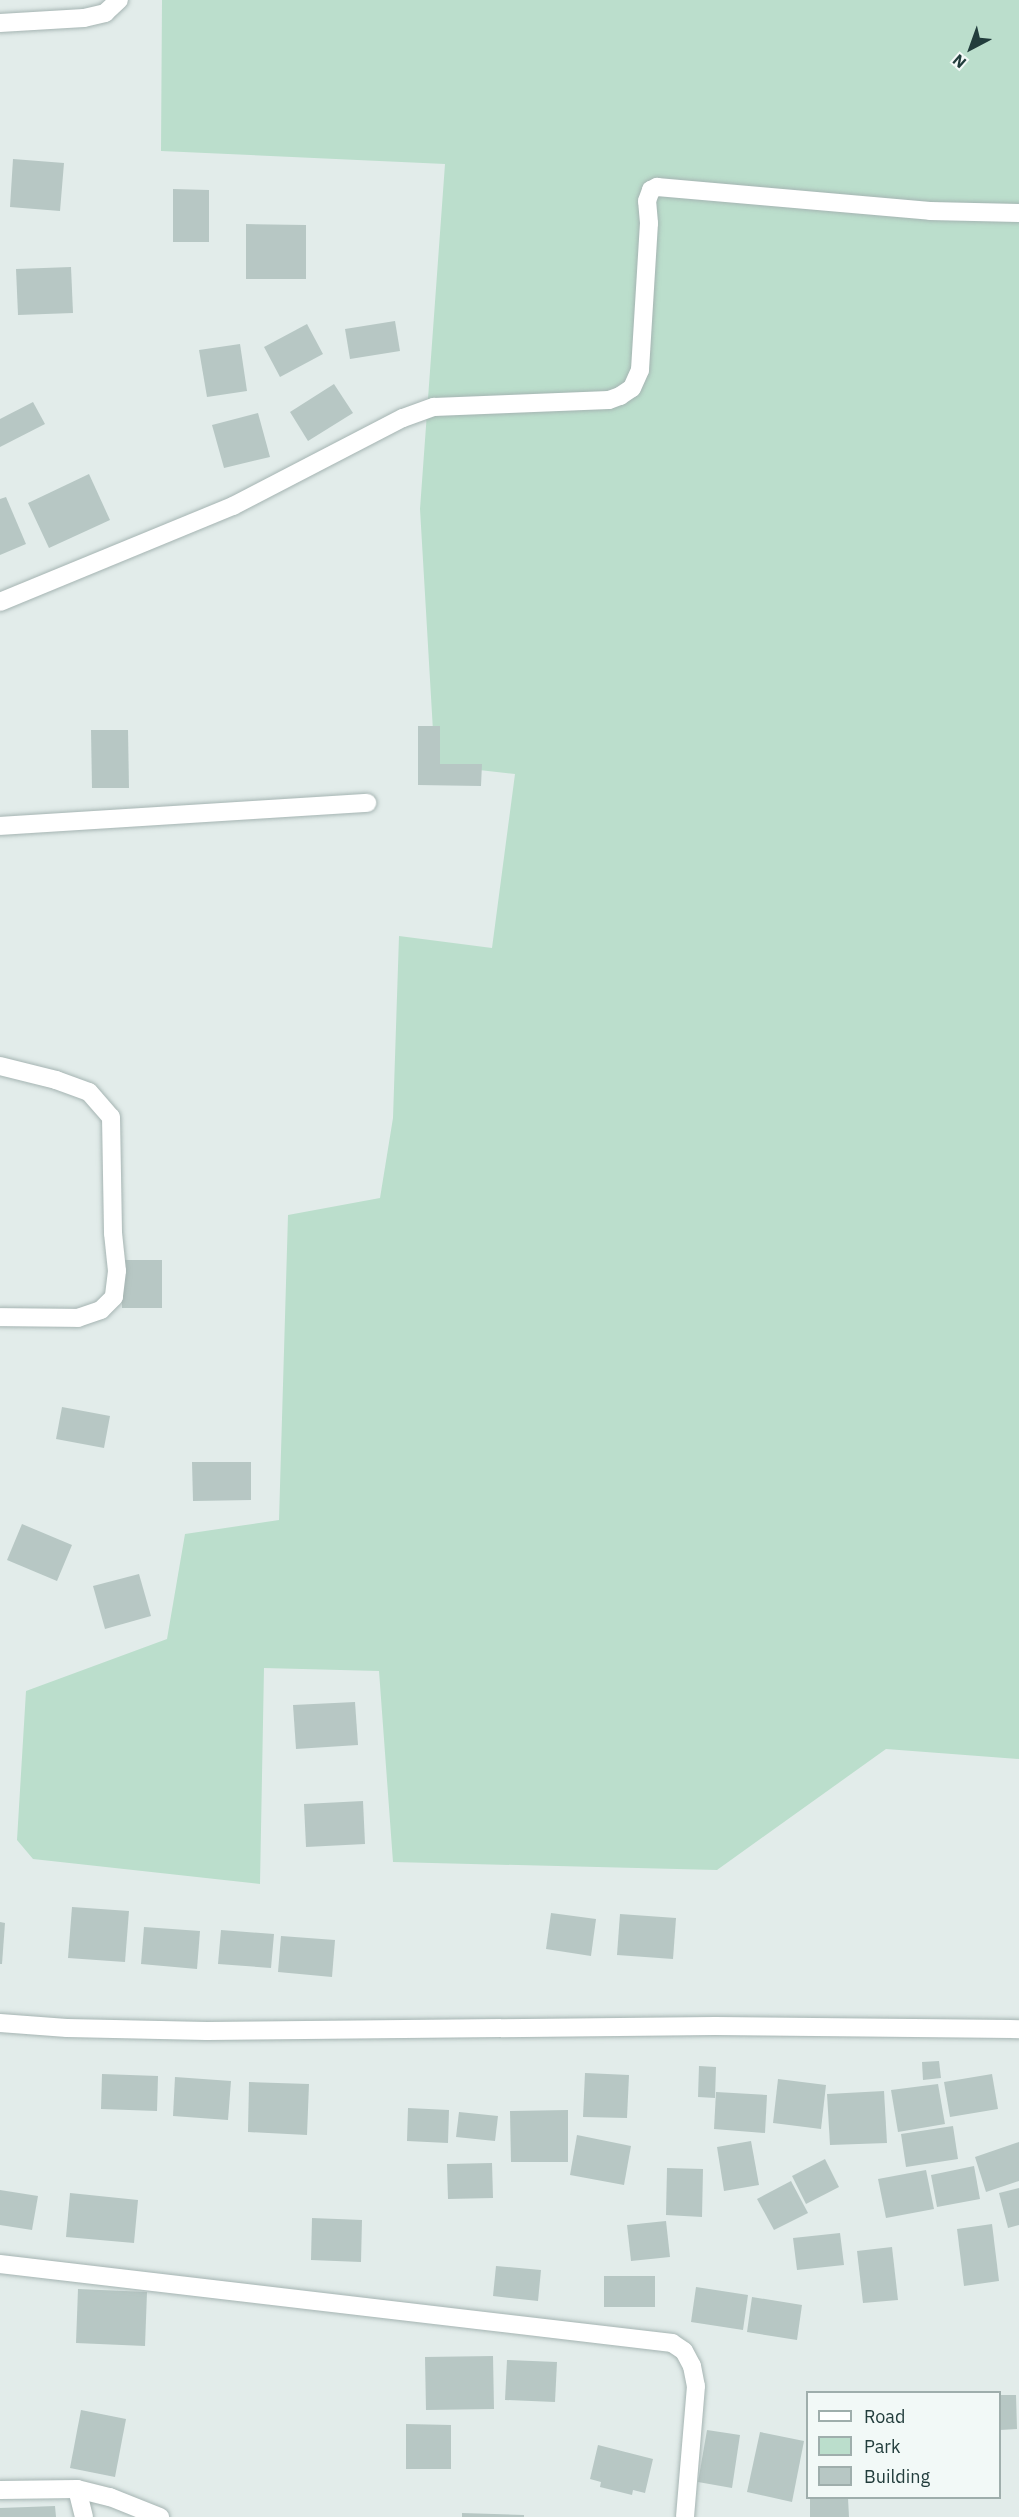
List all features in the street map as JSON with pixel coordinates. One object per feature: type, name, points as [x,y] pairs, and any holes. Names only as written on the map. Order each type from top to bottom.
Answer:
[{"type":"street","points":[[0,23],[84,18],[105,13],[119,0]]},
{"type":"street","points":[[0,602],[233,506],[404,418],[434,407],[609,400],[620,396],[632,388],[640,370],[649,223],[647,201],[651,190],[657,187],[930,211],[1019,213]]},
{"type":"street","points":[[0,826],[367,803]]},
{"type":"street","points":[[0,1066],[56,1080],[89,1092],[111,1117],[113,1233],[117,1271],[114,1297],[101,1310],[78,1318],[0,1317]]},
{"type":"street","points":[[0,2023],[67,2028],[207,2031],[703,2026],[1019,2029]]},
{"type":"street","points":[[0,2264],[672,2343],[684,2351],[693,2366],[696,2386],[685,2517]]},
{"type":"street","points":[[77,2489],[84,2517]]},
{"type":"street","points":[[0,2490],[77,2489],[110,2497],[160,2517]]},
{"type":"green space","points":[[162,0],[1019,0],[1019,1759],[886,1749],[717,1870],[393,1862],[379,1671],[264,1668],[260,1884],[33,1859],[17,1840],[26,1691],[167,1639],[185,1534],[279,1520],[288,1215],[380,1198],[393,1118],[399,936],[492,948],[515,774],[435,765],[420,509],[445,164],[161,151]]},
{"type":"building","points":[[13,159],[64,163],[60,211],[10,207]]},
{"type":"building","points":[[173,189],[209,190],[209,242],[173,242]]},
{"type":"building","points":[[246,224],[306,225],[306,279],[246,279]]},
{"type":"building","points":[[71,267],[73,313],[18,315],[16,269]]},
{"type":"building","points":[[395,321],[400,351],[350,359],[345,329]]},
{"type":"building","points":[[307,324],[323,354],[280,377],[264,347]]},
{"type":"building","points":[[240,344],[247,391],[207,397],[199,350]]},
{"type":"building","points":[[334,384],[353,413],[308,441],[290,412]]},
{"type":"building","points":[[33,402],[45,424],[0,447],[0,419]]},
{"type":"building","points":[[258,413],[270,457],[224,468],[212,425]]},
{"type":"building","points":[[89,474],[110,520],[49,548],[28,503]]},
{"type":"building","points":[[6,497],[26,544],[0,555],[0,499]]},
{"type":"building","points":[[418,726],[440,726],[440,764],[482,764],[481,786],[418,785]]},
{"type":"building","points":[[91,730],[128,730],[129,788],[92,788]]},
{"type":"building","points":[[121,1260],[162,1260],[162,1308],[122,1308]]},
{"type":"building","points":[[62,1407],[110,1416],[104,1448],[56,1439]]},
{"type":"building","points":[[192,1462],[251,1462],[251,1500],[193,1501]]},
{"type":"building","points":[[22,1524],[72,1545],[57,1581],[7,1560]]},
{"type":"building","points":[[139,1574],[151,1616],[105,1629],[93,1586]]},
{"type":"building","points":[[355,1702],[358,1745],[296,1749],[293,1705]]},
{"type":"building","points":[[363,1801],[365,1844],[306,1847],[304,1804]]},
{"type":"building","points":[[72,1907],[129,1911],[125,1962],[68,1958]]},
{"type":"building","points":[[551,1913],[596,1919],[591,1956],[546,1949]]},
{"type":"building","points":[[620,1914],[676,1918],[673,1959],[617,1955]]},
{"type":"building","points":[[0,1922],[5,1923],[2,1964],[0,1964]]},
{"type":"building","points":[[144,1927],[200,1931],[197,1969],[141,1964]]},
{"type":"building","points":[[221,1930],[274,1934],[271,1968],[218,1964]]},
{"type":"building","points":[[281,1936],[335,1940],[332,1977],[278,1972]]},
{"type":"building","points":[[939,2061],[941,2078],[923,2080],[922,2062]]},
{"type":"building","points":[[699,2066],[716,2067],[715,2098],[698,2097]]},
{"type":"building","points":[[585,2073],[629,2075],[627,2118],[583,2117]]},
{"type":"building","points":[[102,2074],[158,2076],[157,2111],[101,2109]]},
{"type":"building","points":[[992,2074],[998,2109],[950,2117],[944,2082]]},
{"type":"building","points":[[175,2077],[231,2081],[228,2120],[173,2116]]},
{"type":"building","points":[[778,2079],[826,2085],[821,2129],[773,2123]]},
{"type":"building","points":[[249,2082],[309,2084],[307,2135],[248,2132]]},
{"type":"building","points":[[938,2084],[945,2124],[898,2132],[891,2090]]},
{"type":"building","points":[[884,2091],[887,2143],[830,2145],[827,2094]]},
{"type":"building","points":[[716,2092],[767,2095],[765,2133],[714,2129]]},
{"type":"building","points":[[408,2108],[449,2110],[448,2143],[407,2141]]},
{"type":"building","points":[[568,2110],[568,2162],[511,2162],[510,2111]]},
{"type":"building","points":[[459,2112],[498,2116],[495,2141],[456,2137]]},
{"type":"building","points":[[953,2126],[958,2159],[906,2167],[901,2134]]},
{"type":"building","points":[[577,2135],[631,2146],[624,2185],[570,2175]]},
{"type":"building","points":[[751,2141],[759,2185],[724,2191],[717,2147]]},
{"type":"building","points":[[1019,2142],[1019,2181],[986,2192],[975,2157]]},
{"type":"building","points":[[825,2159],[839,2187],[806,2204],[792,2176]]},
{"type":"building","points":[[492,2163],[493,2198],[448,2199],[447,2164]]},
{"type":"building","points":[[974,2166],[980,2199],[937,2207],[931,2175]]},
{"type":"building","points":[[667,2168],[703,2169],[702,2217],[666,2215]]},
{"type":"building","points":[[926,2170],[934,2209],[886,2218],[878,2179]]},
{"type":"building","points":[[791,2181],[808,2213],[774,2230],[757,2199]]},
{"type":"building","points":[[1019,2188],[1019,2225],[1008,2228],[999,2193]]},
{"type":"building","points":[[0,2190],[38,2196],[32,2230],[0,2225]]},
{"type":"building","points":[[70,2193],[138,2200],[134,2243],[66,2237]]},
{"type":"building","points":[[312,2218],[362,2220],[361,2262],[311,2260]]},
{"type":"building","points":[[666,2221],[670,2257],[631,2261],[627,2225]]},
{"type":"building","points":[[992,2224],[999,2281],[964,2286],[957,2229]]},
{"type":"building","points":[[840,2233],[844,2265],[797,2270],[793,2238]]},
{"type":"building","points":[[892,2247],[898,2300],[863,2303],[857,2251]]},
{"type":"building","points":[[496,2266],[541,2270],[538,2301],[493,2296]]},
{"type":"building","points":[[604,2276],[655,2276],[655,2307],[604,2307]]},
{"type":"building","points":[[696,2287],[748,2295],[743,2330],[691,2322]]},
{"type":"building","points":[[78,2289],[147,2292],[145,2346],[76,2343]]},
{"type":"building","points":[[752,2297],[802,2305],[797,2340],[747,2332]]},
{"type":"building","points":[[493,2356],[494,2409],[426,2410],[425,2357]]},
{"type":"building","points":[[507,2360],[557,2362],[555,2402],[505,2400]]},
{"type":"building","points":[[1001,2395],[1016,2395],[1017,2429],[1001,2430]]},
{"type":"building","points":[[81,2410],[126,2419],[115,2477],[70,2468]]},
{"type":"building","points":[[406,2424],[451,2425],[451,2469],[406,2469]]},
{"type":"building","points":[[707,2430],[740,2435],[732,2488],[698,2482]]},
{"type":"building","points":[[760,2432],[804,2441],[792,2502],[747,2492]]},
{"type":"building","points":[[598,2445],[653,2459],[645,2493],[633,2490],[632,2495],[600,2487],[601,2482],[590,2479]]},
{"type":"building","points":[[810,2499],[848,2499],[849,2517],[810,2517]]},
{"type":"building","points":[[55,2506],[56,2517],[0,2517],[0,2508]]},
{"type":"building","points":[[462,2513],[524,2515],[524,2517],[462,2517]]}]
